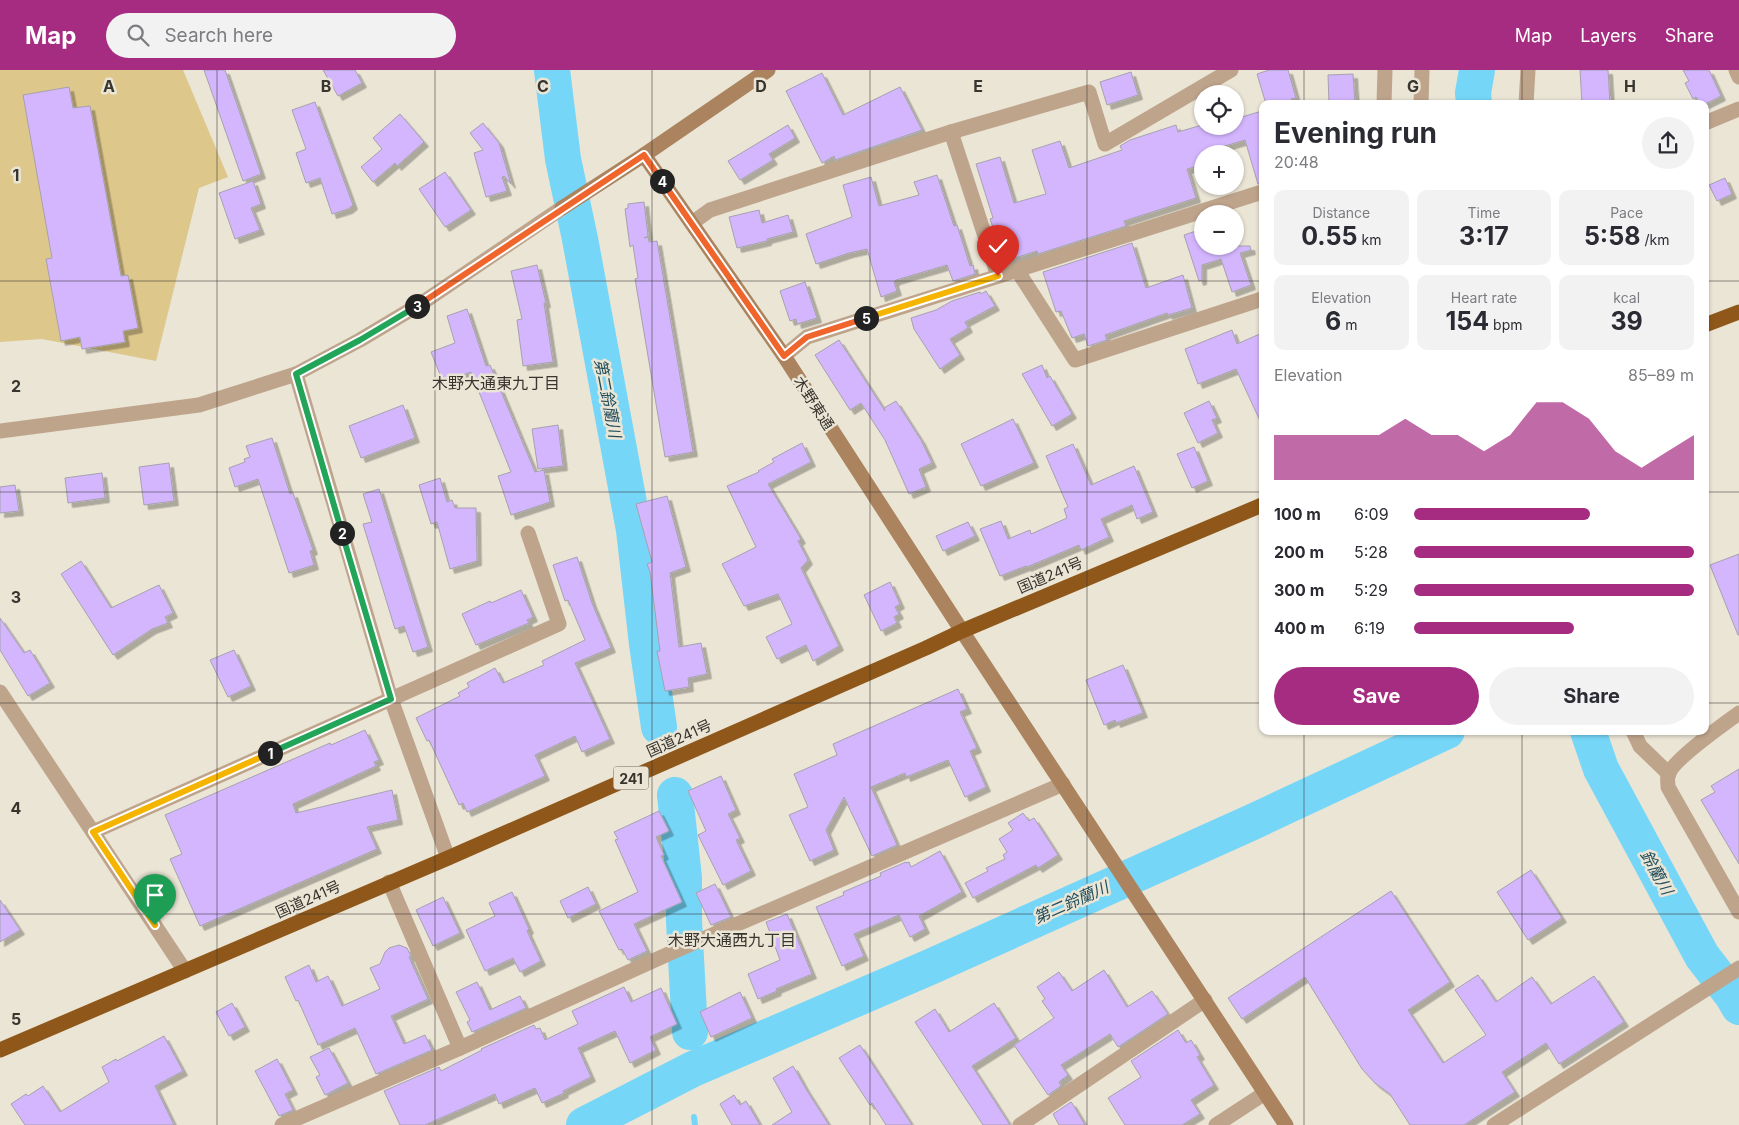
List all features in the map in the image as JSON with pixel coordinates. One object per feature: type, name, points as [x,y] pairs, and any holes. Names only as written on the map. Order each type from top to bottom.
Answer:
[{"type":"highway","points":[[1709,323],[1739,312]]},
{"type":"highway","name":"国道241号","points":[[0,1050],[388,882],[448,858],[962,631],[1259,506]]},
{"type":"street","points":[[0,431],[199,405],[296,374],[360,340],[422,303],[768,70]]},
{"type":"street","points":[[692,223],[710,210],[951,132],[1089,92],[1105,144],[1231,70]]},
{"type":"street","points":[[1384,100],[1385,70]]},
{"type":"street","points":[[1421,100],[1422,70]]},
{"type":"street","points":[[1526,100],[1528,70]]},
{"type":"street","points":[[1736,70],[1739,77]]},
{"type":"street","points":[[1709,121],[1739,109]]},
{"type":"street","points":[[951,132],[998,276]]},
{"type":"street","name":"木野東通","points":[[644,155],[784,356],[1286,1125]]},
{"type":"street","points":[[784,356],[807,337],[1259,194]]},
{"type":"street","points":[[1017,270],[1075,360],[1259,300]]},
{"type":"street","points":[[296,374],[391,699],[448,858]]},
{"type":"street","points":[[93,832],[559,624],[528,533]]},
{"type":"street","points":[[0,692],[185,971]]},
{"type":"street","points":[[1739,713],[1675,765],[1668,774],[1668,787],[1739,912]]},
{"type":"street","points":[[1635,735],[1640,746],[1668,774]]},
{"type":"street","points":[[282,1125],[460,1048],[675,951],[1063,784]]},
{"type":"street","points":[[388,882],[460,1048]]},
{"type":"street","points":[[1494,1125],[1739,968]]},
{"type":"street","points":[[1020,1125],[1205,1000]]},
{"type":"street","points":[[1216,1125],[1266,1093]]},
{"type":"shaded area","points":[[0,70],[183,70],[228,177],[199,188],[156,361],[42,339],[0,342]]},
{"type":"building","points":[[204,70],[225,70],[261,174],[243,181]]},
{"type":"building","points":[[323,70],[355,70],[362,83],[338,96]]},
{"type":"building","points":[[1269,70],[1288,70],[1296,98],[1291,100],[1265,100],[1257,74]]},
{"type":"building","points":[[1580,70],[1608,70],[1610,100],[1582,100]]},
{"type":"building","points":[[1683,70],[1709,70],[1721,96],[1709,102],[1709,100],[1697,100],[1696,97],[1693,99],[1685,83],[1689,81]]},
{"type":"building","points":[[1131,72],[1138,95],[1107,105],[1100,82]]},
{"type":"building","points":[[822,73],[843,115],[900,87],[922,130],[835,160],[834,156],[822,163],[786,91]]},
{"type":"building","points":[[1353,74],[1355,100],[1329,100],[1328,75]]},
{"type":"building","points":[[69,87],[73,108],[90,106],[121,276],[128,275],[138,328],[123,331],[125,342],[82,349],[80,337],[61,341],[46,259],[52,258],[23,95]]},
{"type":"building","points":[[315,102],[353,205],[348,209],[332,214],[320,178],[306,183],[296,153],[306,149],[292,110]]},
{"type":"building","points":[[1259,112],[1259,184],[1245,140],[1228,145],[1194,145],[1194,167],[1187,169],[1196,198],[1124,221],[1126,226],[1038,254],[1037,251],[1005,261],[990,219],[993,218],[976,164],[1000,157],[1014,203],[1046,194],[1032,150],[1060,141],[1069,168],[1122,150],[1120,146],[1130,140],[1176,125],[1178,132],[1194,127],[1194,135],[1244,135],[1244,116]]},
{"type":"building","points":[[400,114],[424,142],[397,166],[395,163],[373,182],[361,167],[382,149],[373,138]]},
{"type":"building","points":[[483,123],[499,143],[511,184],[504,176],[502,177],[507,191],[486,197],[474,153],[483,150],[470,133]]},
{"type":"building","points":[[788,125],[795,138],[769,154],[773,160],[740,180],[728,161]]},
{"type":"building","points":[[445,172],[471,210],[445,227],[419,189]]},
{"type":"building","points":[[937,175],[954,226],[957,225],[970,266],[973,265],[975,274],[953,281],[947,265],[896,280],[894,282],[897,291],[881,297],[867,249],[816,264],[806,234],[852,217],[843,185],[871,177],[879,206],[919,195],[914,182]]},
{"type":"building","points":[[1725,178],[1732,194],[1717,201],[1709,185]]},
{"type":"building","points":[[253,181],[261,204],[251,208],[260,230],[235,239],[219,193]]},
{"type":"building","points":[[644,202],[648,236],[644,238],[648,237],[649,242],[657,241],[693,452],[665,457],[635,279],[638,278],[633,245],[630,247],[625,209],[628,208],[628,204]]},
{"type":"building","points":[[759,210],[762,223],[788,215],[793,232],[767,239],[767,241],[737,248],[729,217]]},
{"type":"building","points":[[1194,232],[1194,255],[1241,255],[1251,285],[1232,292],[1221,259],[1202,265],[1202,280],[1199,281],[1184,235]]},
{"type":"building","points":[[1132,243],[1146,288],[1183,275],[1192,308],[1168,315],[1167,313],[1105,335],[1107,340],[1088,346],[1084,334],[1072,338],[1061,311],[1056,312],[1043,272]]},
{"type":"building","points":[[1244,246],[1250,246],[1251,250],[1244,252]]},
{"type":"building","points":[[537,265],[546,303],[544,303],[553,362],[523,366],[517,320],[522,319],[511,271]]},
{"type":"building","points":[[805,282],[817,318],[797,324],[796,319],[790,321],[780,291]]},
{"type":"building","points":[[986,291],[995,306],[965,322],[968,328],[950,339],[960,355],[940,369],[914,329],[911,318],[936,310],[952,301]]},
{"type":"building","points":[[467,309],[486,366],[490,365],[535,472],[544,470],[550,502],[511,515],[498,476],[511,472],[471,372],[443,382],[431,352],[455,343],[447,316]]},
{"type":"building","points":[[1232,330],[1237,344],[1259,334],[1259,419],[1236,369],[1198,384],[1185,349]]},
{"type":"building","points":[[839,340],[885,411],[884,408],[896,401],[921,440],[932,463],[919,469],[926,487],[909,494],[885,440],[861,403],[850,410],[815,355]]},
{"type":"building","points":[[1042,365],[1047,378],[1050,376],[1072,414],[1052,426],[1022,374]]},
{"type":"building","points":[[1209,401],[1217,418],[1212,420],[1218,433],[1198,443],[1184,413]]},
{"type":"building","points":[[403,405],[415,438],[361,458],[349,426]]},
{"type":"building","points":[[1013,419],[1034,463],[981,486],[961,444]]},
{"type":"building","points":[[558,425],[563,466],[538,469],[532,429]]},
{"type":"building","points":[[272,438],[290,494],[293,493],[313,550],[310,551],[314,565],[289,573],[258,479],[235,487],[229,468],[245,462],[244,459],[250,457],[246,446]]},
{"type":"building","points":[[802,443],[811,462],[768,484],[801,539],[798,541],[808,560],[801,568],[839,646],[813,661],[806,645],[777,659],[766,637],[792,624],[778,594],[744,606],[722,564],[756,547],[727,486],[759,472],[774,462],[772,459]]},
{"type":"building","points":[[1073,444],[1091,485],[1134,466],[1153,512],[1137,519],[1132,505],[1101,519],[1109,537],[1081,550],[1079,545],[1000,576],[980,529],[1001,521],[1008,539],[1030,530],[1031,534],[1067,518],[1064,509],[1068,507],[1046,456]]},
{"type":"building","points":[[1194,447],[1208,481],[1192,488],[1177,454]]},
{"type":"building","points":[[169,463],[174,501],[144,505],[139,467]]},
{"type":"building","points":[[102,473],[105,498],[68,503],[65,478]]},
{"type":"building","points":[[440,478],[447,502],[452,500],[455,508],[476,508],[477,561],[450,569],[437,522],[431,524],[419,485]]},
{"type":"building","points":[[15,485],[19,511],[0,513],[0,487]]},
{"type":"building","points":[[379,489],[428,647],[413,652],[404,626],[395,629],[363,524],[372,522],[363,494]]},
{"type":"building","points":[[667,496],[686,567],[670,573],[679,647],[701,643],[707,674],[688,678],[689,687],[665,691],[657,651],[660,651],[650,572],[647,564],[652,562],[636,504]]},
{"type":"building","points":[[968,522],[975,536],[943,551],[936,536]]},
{"type":"building","points":[[1739,554],[1739,635],[1738,635],[1710,565]]},
{"type":"building","points":[[577,557],[592,603],[611,648],[575,663],[610,739],[582,752],[575,736],[535,755],[545,776],[467,812],[463,803],[459,805],[429,740],[427,741],[416,718],[460,696],[458,693],[469,687],[467,683],[495,668],[503,683],[544,665],[542,661],[585,640],[568,600],[565,601],[553,565]]},
{"type":"building","points":[[81,561],[111,608],[159,585],[173,613],[165,617],[168,623],[152,629],[113,655],[61,574]]},
{"type":"building","points":[[890,582],[900,604],[895,607],[899,614],[894,617],[897,623],[881,631],[864,595]]},
{"type":"building","points":[[521,590],[533,617],[527,620],[529,623],[476,645],[462,614]]},
{"type":"building","points":[[0,618],[24,653],[30,650],[50,683],[28,696],[0,650]]},
{"type":"building","points":[[234,650],[251,686],[228,697],[210,660]]},
{"type":"building","points":[[1123,665],[1143,713],[1116,723],[1115,720],[1104,725],[1086,680]]},
{"type":"building","points":[[958,689],[967,709],[960,712],[977,748],[970,751],[986,787],[965,797],[948,760],[906,777],[905,773],[871,787],[897,845],[872,856],[844,797],[826,830],[834,850],[810,861],[789,815],[808,807],[794,774],[837,755],[833,744]]},
{"type":"building","points":[[365,730],[379,760],[374,762],[376,766],[293,804],[296,813],[392,790],[398,820],[367,827],[377,849],[200,926],[170,859],[182,854],[165,815],[330,743],[331,745]]},
{"type":"building","points":[[1739,769],[1739,864],[1701,800],[1715,792],[1711,786]]},
{"type":"building","points":[[721,776],[736,810],[728,814],[740,838],[736,840],[751,871],[723,885],[698,835],[706,831],[688,791]]},
{"type":"building","points":[[659,811],[669,831],[656,837],[664,855],[661,856],[682,902],[634,924],[647,951],[628,960],[622,949],[619,950],[599,911],[638,892],[615,840],[618,839],[614,832]]},
{"type":"building","points":[[1023,813],[1029,821],[1034,818],[1058,855],[1038,868],[1036,865],[973,898],[965,883],[988,871],[986,868],[1005,859],[1003,855],[1007,852],[999,839],[1013,830],[1008,823]]},
{"type":"building","points":[[940,851],[962,892],[919,916],[925,929],[910,937],[899,915],[854,934],[864,956],[842,966],[816,907],[844,895],[843,892],[881,876],[880,873],[906,862],[909,862],[911,867]]},
{"type":"building","points":[[1531,870],[1562,918],[1528,940],[1497,892]]},
{"type":"building","points":[[715,884],[731,917],[711,925],[696,893]]},
{"type":"building","points":[[588,887],[596,904],[568,918],[560,901]]},
{"type":"building","points":[[1391,891],[1450,982],[1408,1010],[1443,1063],[1486,1035],[1455,990],[1478,975],[1496,1002],[1532,977],[1551,1004],[1594,976],[1624,1022],[1559,1064],[1546,1043],[1502,1072],[1515,1092],[1464,1125],[1410,1125],[1390,1094],[1375,1083],[1362,1069],[1305,977],[1242,1019],[1228,998]]},
{"type":"building","points":[[512,892],[541,961],[520,972],[513,958],[485,971],[466,930],[495,916],[489,903]]},
{"type":"building","points":[[443,897],[460,933],[433,946],[416,910]]},
{"type":"building","points":[[0,900],[20,930],[0,942]]},
{"type":"building","points":[[787,914],[812,974],[776,989],[777,991],[758,999],[748,974],[780,960],[766,922]]},
{"type":"building","points":[[399,945],[407,948],[411,956],[409,957],[428,999],[391,1016],[404,1044],[425,1035],[432,1050],[376,1074],[355,1028],[318,1045],[298,1000],[296,1001],[285,977],[309,965],[316,982],[328,976],[342,1006],[380,989],[370,968],[380,964],[385,952],[389,948]]},
{"type":"building","points":[[1104,970],[1127,1007],[1152,991],[1168,1014],[1118,1047],[1110,1034],[1061,1065],[1068,1075],[1059,1082],[1061,1086],[1048,1095],[1014,1045],[1054,1018],[1042,1001],[1045,999],[1037,987],[1059,972],[1072,991]]},
{"type":"building","points":[[477,982],[490,1010],[520,996],[526,1008],[472,1032],[467,1022],[470,1020],[456,992]]},
{"type":"building","points":[[624,987],[631,1002],[661,988],[677,1024],[650,1037],[656,1050],[630,1063],[615,1031],[578,1048],[591,1077],[542,1103],[535,1088],[499,1104],[495,1094],[425,1125],[400,1125],[384,1091],[439,1067],[441,1071],[481,1049],[534,1025],[536,1029],[540,1028],[545,1040],[578,1024],[572,1011]]},
{"type":"building","points":[[740,992],[752,1018],[711,1037],[700,1012]]},
{"type":"building","points":[[232,1003],[245,1027],[229,1036],[216,1012]]},
{"type":"building","points":[[994,1003],[1016,1038],[972,1066],[1010,1125],[983,1125],[915,1022],[935,1009],[949,1032]]},
{"type":"building","points":[[1178,1030],[1186,1043],[1191,1040],[1200,1055],[1197,1057],[1214,1085],[1191,1100],[1200,1114],[1182,1125],[1125,1125],[1108,1098],[1141,1077],[1131,1061]]},
{"type":"building","points":[[164,1036],[183,1071],[155,1086],[174,1125],[25,1125],[11,1104],[43,1086],[60,1112],[109,1082],[102,1067]]},
{"type":"building","points":[[860,1045],[912,1125],[886,1125],[872,1103],[870,1105],[839,1058]]},
{"type":"building","points":[[329,1048],[348,1083],[325,1095],[316,1077],[320,1075],[310,1057]]},
{"type":"building","points":[[277,1059],[293,1090],[285,1094],[293,1110],[279,1116],[255,1071]]},
{"type":"building","points":[[793,1066],[829,1125],[772,1125],[792,1112],[773,1078]]},
{"type":"building","points":[[734,1095],[740,1105],[746,1101],[760,1125],[732,1125],[720,1104]]},
{"type":"building","points":[[1071,1102],[1085,1125],[1059,1125],[1053,1114]]},
{"type":"waterway","name":"第二鈴蘭川","points":[[552,70],[563,159],[580,239],[634,530],[659,727]]},
{"type":"waterway","name":"鈴蘭川","points":[[1474,100],[1477,70]]},
{"type":"waterway","name":"第二鈴蘭川","points":[[584,1125],[693,1069],[930,967],[1248,824],[1438,735]]},
{"type":"waterway","name":"鈴蘭川","points":[[1589,735],[1601,769],[1702,956],[1739,1007]]},
{"type":"waterway","name":"第二鈴蘭川","points":[[675,795],[684,878],[684,921],[690,1032]]},
{"type":"waterway","points":[[678,1077],[683,1084]]},
{"type":"waterway","points":[[694,1117],[695,1125]]},
{"type":"district","name":"木野大通東九丁目","points":[[496,383]]},
{"type":"district","name":"木野大通西九丁目","points":[[732,940]]},
{"type":"route","points":[[155,925],[93,832],[391,699],[296,374],[360,340],[422,303],[644,155],[784,356],[807,337],[998,276]]}]
